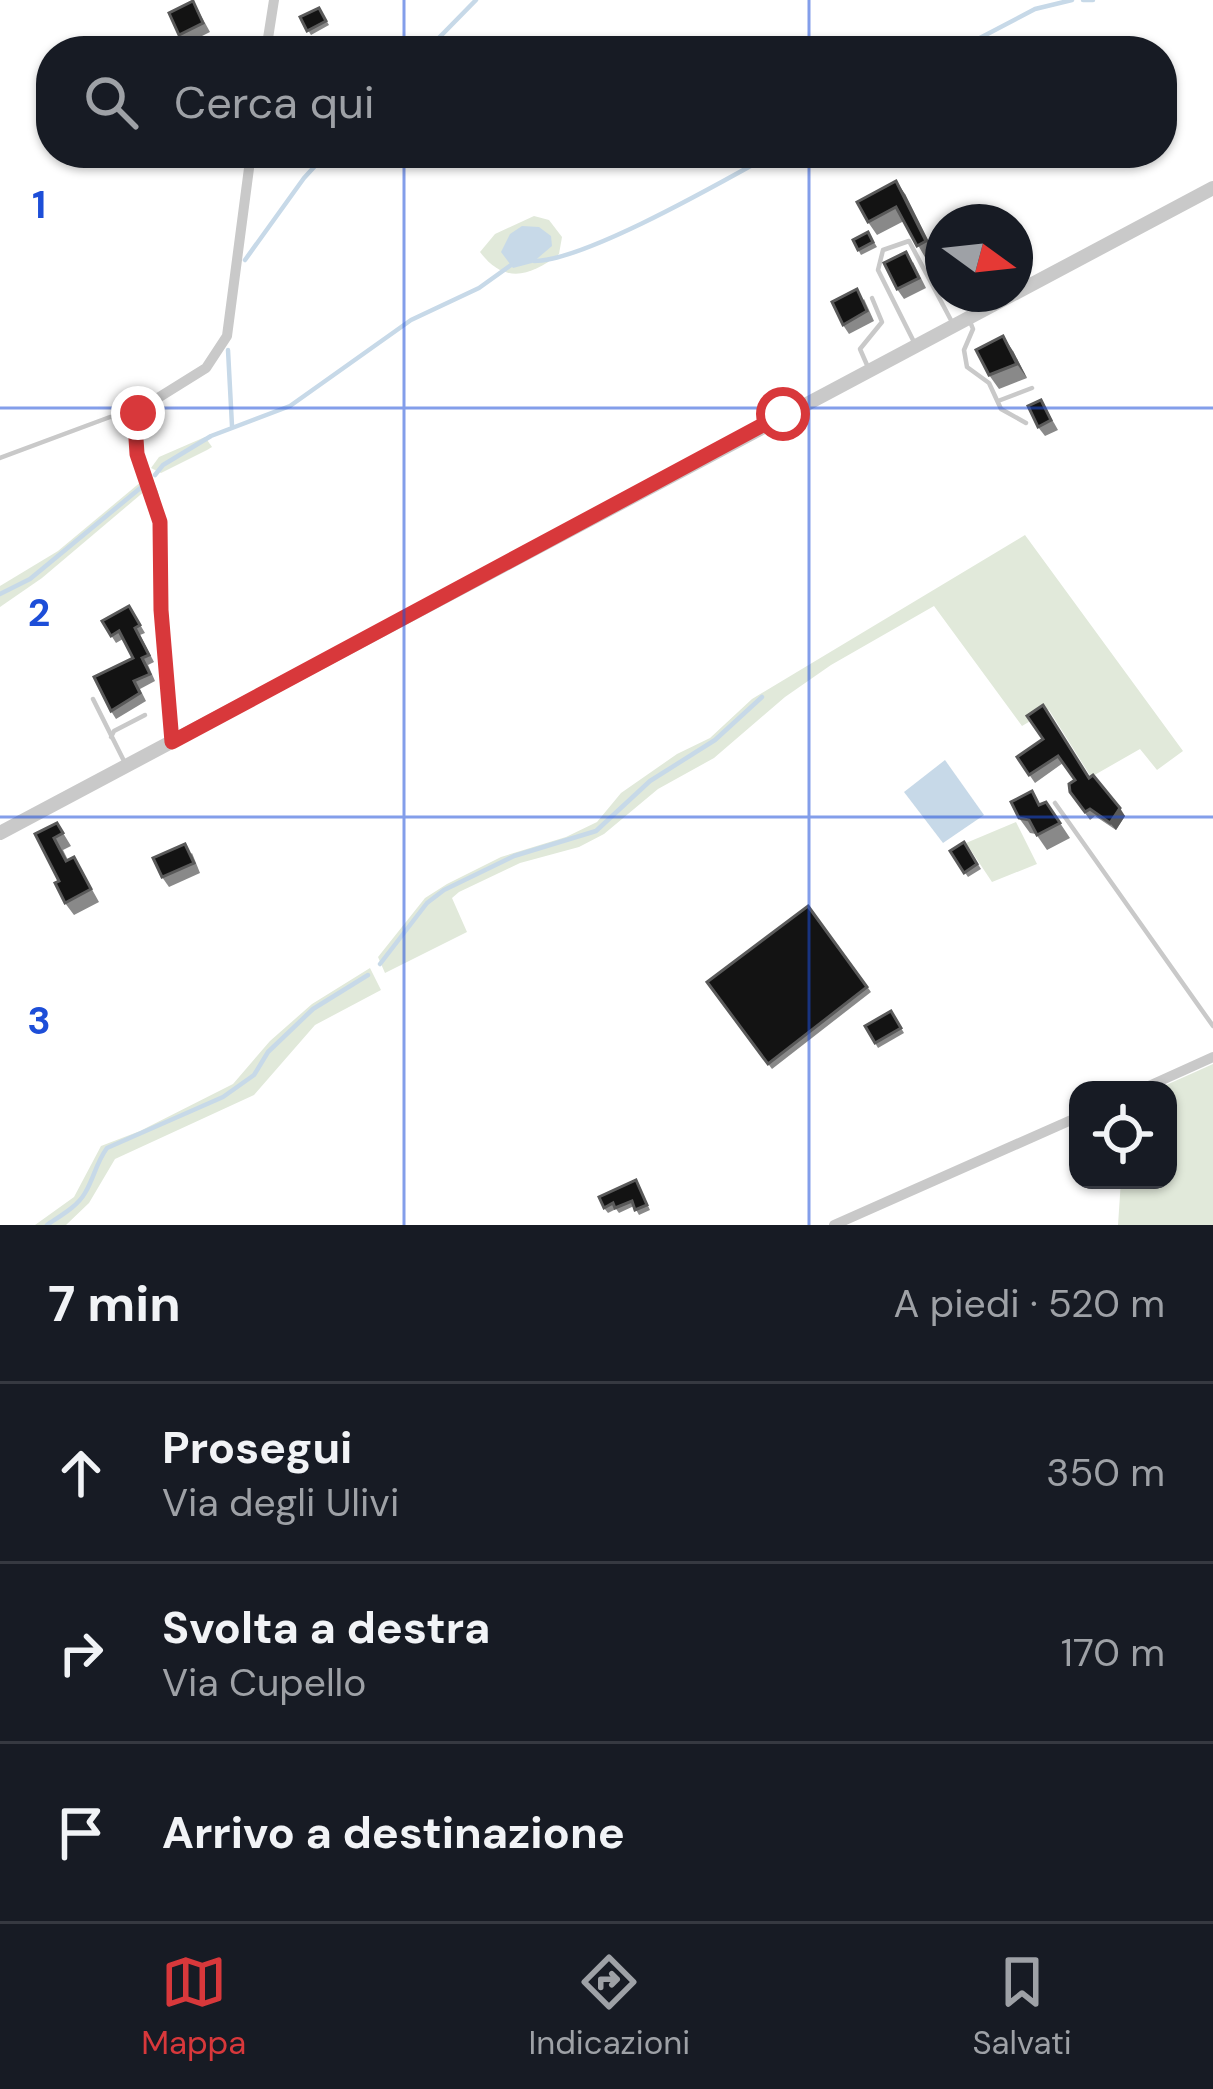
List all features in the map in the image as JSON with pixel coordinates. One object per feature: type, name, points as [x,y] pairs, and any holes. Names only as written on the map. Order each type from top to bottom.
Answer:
[{"type":"street","points":[[268,36],[274,0]]},
{"type":"street","points":[[172,742],[161,610],[160,522],[137,454],[135,423],[146,406],[206,368],[227,336],[249,168]]},
{"type":"street","points":[[0,833],[1213,188]]},
{"type":"street","points":[[1160,1081],[1213,1057]]},
{"type":"street","points":[[834,1225],[1069,1122]]},
{"type":"lane","points":[[916,346],[878,270],[883,250],[909,241],[962,323],[974,329],[963,360],[989,383],[1001,409],[1026,423]]},
{"type":"lane","points":[[869,370],[860,349],[882,322],[872,298]]},
{"type":"lane","points":[[997,401],[1032,388]]},
{"type":"lane","points":[[0,458],[110,417],[129,417],[135,423]]},
{"type":"lane","points":[[93,698],[127,766]]},
{"type":"lane","points":[[111,737],[145,715]]},
{"type":"lane","points":[[1055,803],[1213,1026]]},
{"type":"green space","points":[[534,216],[549,220],[562,237],[559,254],[548,262],[528,272],[508,273],[480,252],[495,234]]},
{"type":"green space","points":[[205,437],[212,447],[207,450],[161,473],[151,468],[159,457]]},
{"type":"green space","points":[[142,481],[146,490],[42,578],[0,607],[0,586],[58,551]]},
{"type":"green space","points":[[1025,535],[1183,751],[1157,770],[1140,749],[1091,777],[1049,710],[1022,726],[934,606],[831,665],[714,758],[658,789],[604,834],[579,847],[520,863],[459,892],[452,898],[467,932],[385,973],[378,957],[425,898],[501,857],[597,822],[621,793],[677,754],[710,738],[752,699]]},
{"type":"green space","points":[[1016,822],[1037,864],[992,882],[966,843]]},
{"type":"green space","points":[[370,968],[381,990],[315,1025],[254,1095],[115,1159],[89,1203],[66,1225],[35,1225],[74,1197],[101,1146],[233,1084],[270,1041],[312,1004]]},
{"type":"green space","points":[[1213,1064],[1213,1225],[1118,1225],[1120,1189],[1177,1189],[1175,1081]]},
{"type":"water","points":[[522,226],[539,227],[551,236],[552,246],[532,263],[513,268],[501,252],[510,234]]},
{"type":"water","points":[[945,760],[984,815],[943,843],[904,792]]},
{"type":"building","points":[[193,1],[203,23],[179,35],[169,13]]},
{"type":"building","points":[[319,8],[326,21],[307,31],[300,17]]},
{"type":"building","points":[[896,181],[925,242],[917,246],[896,207],[868,222],[857,202]]},
{"type":"building","points":[[868,232],[873,242],[858,250],[853,240]]},
{"type":"building","points":[[906,252],[919,278],[897,289],[884,263]]},
{"type":"building","points":[[857,289],[867,311],[843,325],[832,302]]},
{"type":"building","points":[[1003,336],[1017,364],[989,375],[976,350]]},
{"type":"building","points":[[1041,400],[1051,420],[1038,427],[1028,406]]},
{"type":"building","points":[[129,606],[140,625],[135,628],[149,655],[142,658],[150,674],[134,681],[140,693],[111,711],[94,677],[133,658],[119,631],[111,636],[102,621]]},
{"type":"building","points":[[1043,705],[1089,778],[1093,775],[1120,808],[1110,823],[1090,809],[1085,812],[1070,792],[1069,784],[1075,780],[1058,756],[1029,775],[1017,757],[1043,739],[1027,716]]},
{"type":"building","points":[[1032,791],[1039,805],[1046,802],[1060,823],[1037,835],[1029,820],[1019,818],[1011,802]]},
{"type":"building","points":[[57,823],[63,833],[54,838],[66,861],[74,857],[91,889],[65,903],[35,834]]},
{"type":"building","points":[[964,842],[977,864],[964,873],[950,851]]},
{"type":"building","points":[[185,844],[194,863],[162,877],[153,858]]},
{"type":"building","points":[[808,906],[867,987],[768,1064],[707,982]]},
{"type":"building","points":[[891,1011],[901,1028],[875,1043],[865,1026]]},
{"type":"building","points":[[636,1180],[647,1205],[635,1210],[632,1201],[604,1208],[599,1197]]},
{"type":"waterway","points":[[441,36],[476,0]]},
{"type":"waterway","points":[[984,36],[1035,9],[1072,0]]},
{"type":"waterway","points":[[1083,0],[1093,0]]},
{"type":"waterway","points":[[245,260],[313,168]]},
{"type":"waterway","points":[[534,261],[619,234],[747,168]]},
{"type":"waterway","points":[[155,475],[163,465],[211,436],[290,406],[411,320],[479,288],[511,265]]},
{"type":"waterway","points":[[228,350],[232,426]]},
{"type":"waterway","points":[[0,594],[30,579],[144,485]]},
{"type":"waterway","points":[[380,964],[427,903],[444,890],[514,856],[596,831],[650,781],[715,740],[762,697]]},
{"type":"waterway","points":[[47,1225],[82,1198],[107,1148],[223,1097],[254,1075],[268,1052],[313,1009],[368,975]]},
{"type":"route","points":[[138,413],[137,454],[160,522],[161,610],[172,742],[783,414]]}]
